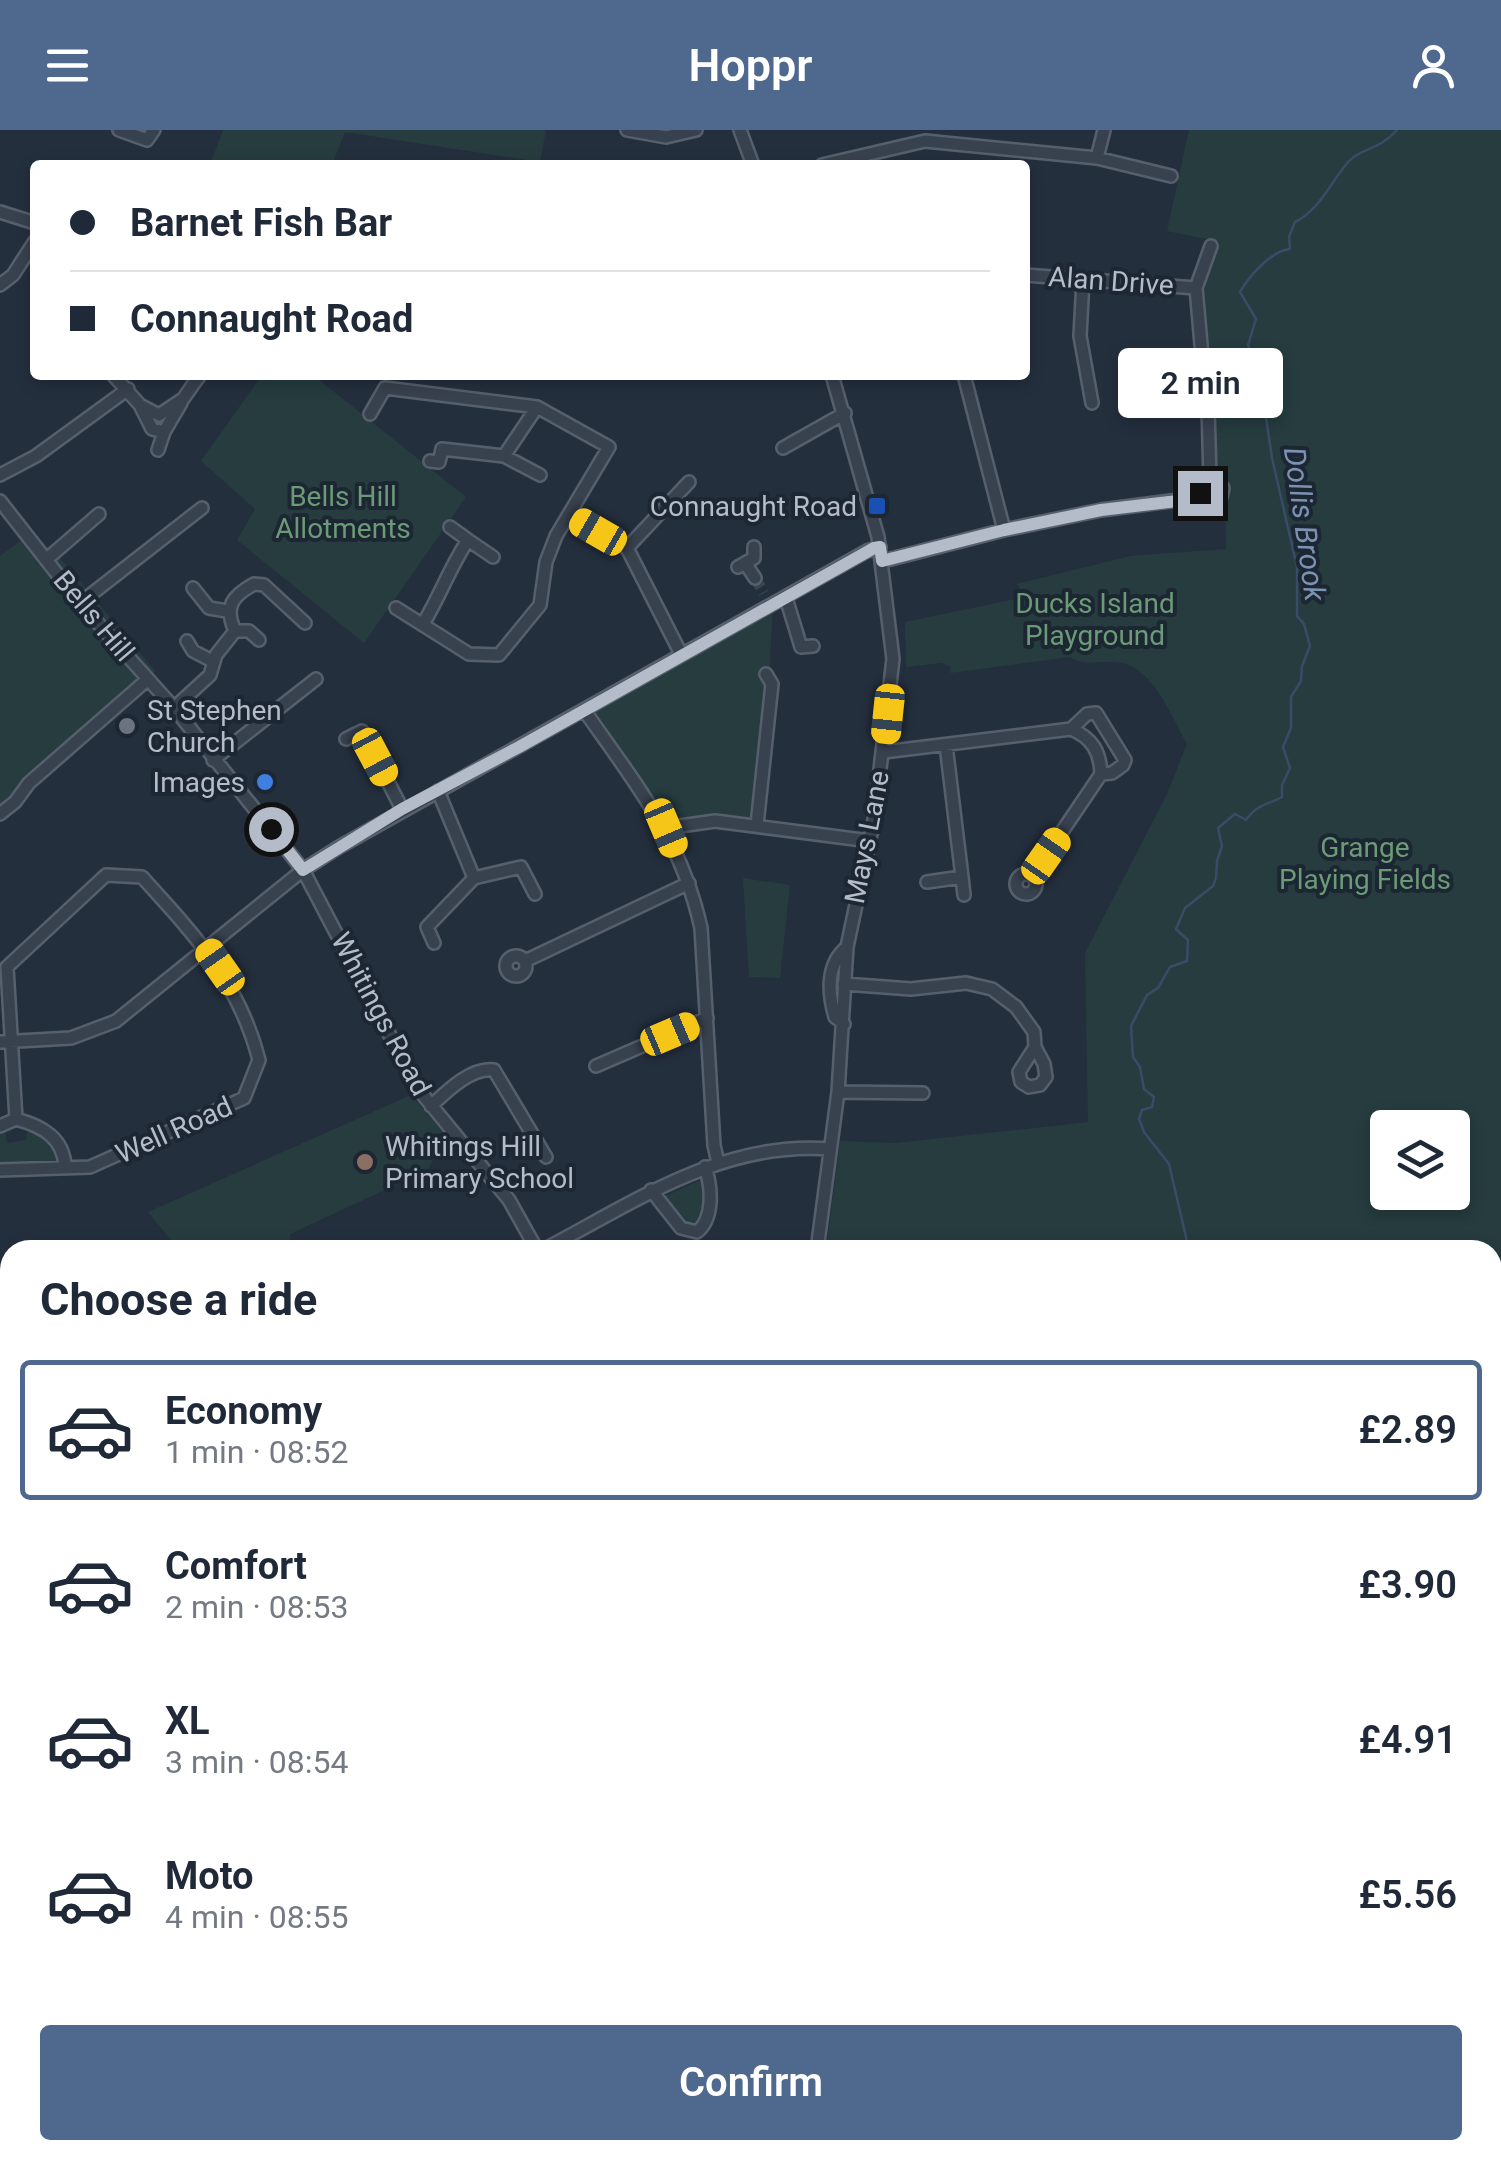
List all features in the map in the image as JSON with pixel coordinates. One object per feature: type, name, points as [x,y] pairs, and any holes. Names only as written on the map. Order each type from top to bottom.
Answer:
[{"type":"street","points":[[120,130],[147,140],[154,130]]},
{"type":"street","points":[[633,131],[666,137],[696,130]]},
{"type":"street","points":[[740,130],[751,160]]},
{"type":"street","points":[[979,146],[983,130]]},
{"type":"street","points":[[1097,158],[1104,130]]},
{"type":"street","points":[[843,160],[925,140],[1097,158],[1171,176]]},
{"type":"street","points":[[0,212],[30,221]]},
{"type":"street","points":[[1207,373],[1203,367],[1196,288],[1211,246]]},
{"type":"street","points":[[0,285],[13,275],[30,249]]},
{"type":"street","name":"Alan Drive","points":[[1030,275],[1196,288]]},
{"type":"street","points":[[1083,280],[1080,336],[1092,403]]},
{"type":"street","points":[[118,380],[140,405],[152,429],[164,432]]},
{"type":"street","points":[[158,450],[164,432],[196,380]]},
{"type":"street","name":"Mays Lane","points":[[817,1240],[838,1092],[847,947],[884,752],[893,648],[880,547],[834,380]]},
{"type":"street","points":[[965,380],[1004,530]]},
{"type":"street","points":[[370,414],[385,388],[537,407],[609,447],[556,536],[546,562],[540,605],[500,655],[468,654],[396,608]]},
{"type":"street","points":[[0,475],[36,456],[128,390]]},
{"type":"street","points":[[140,405],[159,415],[183,399]]},
{"type":"street","points":[[1208,406],[1210,479]]},
{"type":"street","points":[[504,456],[537,407]]},
{"type":"street","points":[[783,448],[844,414]]},
{"type":"street","points":[[430,460],[440,462],[442,449],[504,456],[540,475]]},
{"type":"street","points":[[1210,479],[1221,484],[1221,497],[1208,502],[1202,496],[1201,486],[1210,479]]},
{"type":"street","points":[[626,548],[689,482]]},
{"type":"street","points":[[882,561],[1101,510],[1202,496]]},
{"type":"street","name":"Bells Hill","points":[[0,501],[80,603],[174,708],[303,870]]},
{"type":"street","points":[[80,603],[202,508]]},
{"type":"street","points":[[46,558],[99,514]]},
{"type":"street","points":[[570,515],[626,548],[680,654]]},
{"type":"street","points":[[450,527],[493,557]]},
{"type":"street","points":[[423,624],[442,593],[449,568],[468,540]]},
{"type":"street","points":[[754,547],[754,558],[742,565],[755,578]]},
{"type":"street","points":[[16,1119],[6,1042],[71,1038],[116,1021],[303,870],[402,809],[880,547]]},
{"type":"street","points":[[235,631],[228,612],[234,599],[259,584],[305,623]]},
{"type":"street","points":[[193,588],[209,608],[228,612]]},
{"type":"street","points":[[764,592],[772,606]]},
{"type":"street","points":[[786,598],[801,647],[813,646]]},
{"type":"street","points":[[235,631],[248,631],[259,640]]},
{"type":"street","points":[[174,708],[210,675],[235,631]]},
{"type":"street","points":[[186,641],[194,651],[214,662]]},
{"type":"street","points":[[757,825],[772,684],[766,674]]},
{"type":"street","points":[[212,760],[316,678]]},
{"type":"street","points":[[0,814],[15,802],[29,782],[148,680]]},
{"type":"street","points":[[584,710],[666,828],[689,883],[701,928],[714,1145],[707,1220],[697,1232],[681,1228],[651,1190]]},
{"type":"street","points":[[884,752],[1071,729],[1087,714],[1096,713],[1124,760],[1112,772],[1101,774]]},
{"type":"street","points":[[1032,876],[1101,774],[1096,749],[1071,729]]},
{"type":"street","points":[[346,739],[362,731],[402,809]]},
{"type":"street","points":[[946,745],[964,894]]},
{"type":"street","points":[[438,791],[474,878]]},
{"type":"street","points":[[666,828],[715,822],[870,841]]},
{"type":"street","points":[[434,944],[427,927],[474,878],[521,866],[535,894]]},
{"type":"street","name":"Whitings Road","points":[[303,870],[410,1075],[509,1200],[534,1240]]},
{"type":"street","name":"Well Road","points":[[0,1170],[90,1167],[244,1098],[258,1054],[225,978],[207,949],[142,877],[106,875],[6,967],[6,1042]]},
{"type":"street","points":[[927,882],[962,878]]},
{"type":"street","points":[[525,961],[689,883]]},
{"type":"street","name":"Mays Lane","points":[[844,1024],[835,1017],[830,987],[838,954],[847,947]]},
{"type":"street","points":[[844,984],[911,989],[966,983],[986,987],[1005,997],[1026,1018],[1034,1032],[1035,1047]]},
{"type":"street","points":[[596,1066],[706,1018]]},
{"type":"street","points":[[431,1106],[452,1086],[484,1069],[494,1070],[546,1157]]},
{"type":"street","points":[[838,1092],[923,1093]]},
{"type":"street","points":[[0,1126],[16,1119],[45,1129],[64,1156],[65,1168]]},
{"type":"street","points":[[570,1240],[651,1190],[712,1165],[800,1148],[830,1149]]},
{"type":"green space","points":[[223,130],[546,130],[540,160],[345,132],[334,160],[212,160]]},
{"type":"green space","points":[[1189,130],[1501,130],[1501,1240],[827,1240],[840,1141],[896,1143],[1088,1122],[1085,953],[1167,794],[1187,744],[1151,682],[1129,665],[1070,657],[950,673],[951,667],[941,663],[906,667],[905,622],[1025,597],[1017,584],[1130,556],[1226,549],[1225,489],[1216,477],[1203,387],[1217,380],[1213,366],[1206,362],[1201,288],[1220,242],[1167,231]]},
{"type":"green space","name":"Bells Hill Allotments","points":[[258,380],[319,380],[466,497],[364,643],[237,540],[255,509],[201,461]]},
{"type":"green space","points":[[23,539],[61,559],[155,671],[0,804],[0,556]]},
{"type":"green space","points":[[773,605],[764,771],[757,825],[666,828],[584,710]]},
{"type":"green space","points":[[743,878],[790,885],[780,978],[749,977]]},
{"type":"green space","points":[[411,1095],[454,1145],[437,1151],[428,1170],[290,1234],[290,1240],[171,1240],[148,1212]]},
{"type":"green space","points":[[28,1125],[51,1139],[61,1160],[57,1164],[0,1164],[0,1129],[5,1127],[7,1143],[26,1140]]},
{"type":"green space","points":[[701,1180],[706,1196],[704,1215],[699,1226],[687,1228],[663,1197]]},
{"type":"waterway","name":"Dollis Brook","points":[[1187,1240],[1169,1164],[1144,1132],[1139,1119],[1142,1110],[1152,1107],[1154,1097],[1144,1089],[1140,1067],[1133,1057],[1131,1026],[1147,995],[1158,988],[1170,967],[1187,961],[1188,940],[1176,929],[1185,908],[1213,886],[1222,846],[1218,828],[1235,814],[1246,820],[1259,808],[1282,797],[1282,785],[1290,768],[1283,747],[1291,728],[1291,697],[1301,681],[1310,646],[1304,624],[1297,616],[1297,567],[1272,458],[1260,376],[1248,345],[1256,319],[1240,292],[1268,259],[1290,249],[1289,237],[1295,222],[1318,203],[1349,161],[1397,130]]},
{"type":"tunnel","points":[[755,578],[764,593]]},
{"type":"place","name":"Connaught Road","points":[[877,506]]},
{"type":"place","name":"St Stephen Church","points":[[127,726]]},
{"type":"place","name":"Images","points":[[265,782]]},
{"type":"place","name":"Whitings Hill Primary School","points":[[365,1162]]},
{"type":"route","points":[[271,829],[303,870],[402,809],[874,548],[880,547],[882,561],[1004,530],[1101,510],[1194,499],[1202,496],[1200,493]]},
{"type":"park label","name":"Ducks Island Playground","points":[[1095,619]]},
{"type":"park label","name":"Grange Playing Fields","points":[[1365,863]]}]
